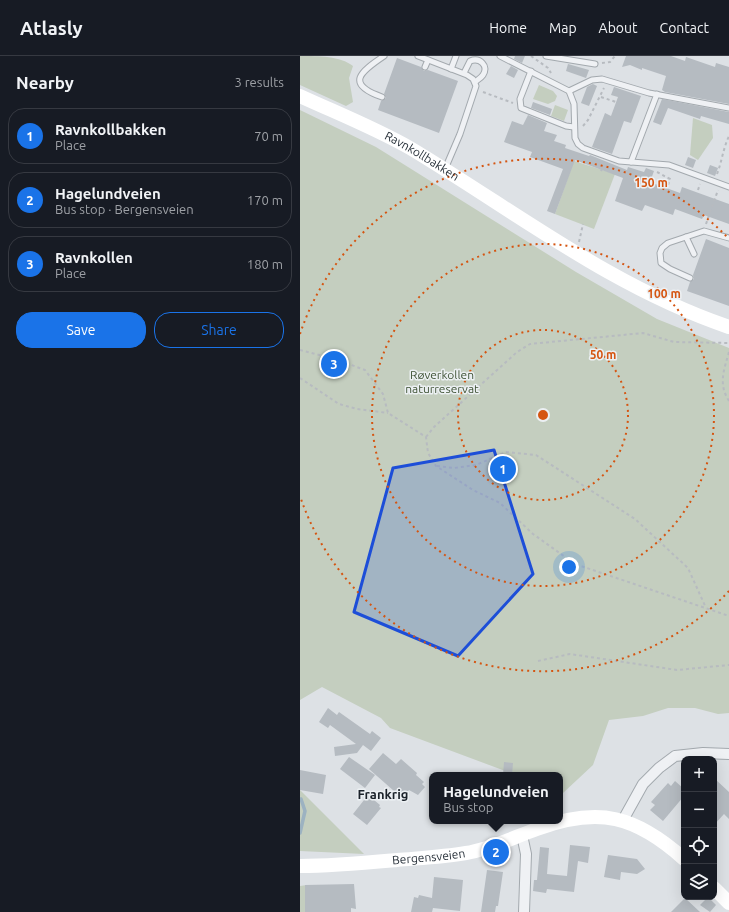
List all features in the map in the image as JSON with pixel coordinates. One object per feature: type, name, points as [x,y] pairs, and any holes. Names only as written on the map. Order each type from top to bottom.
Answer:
[{"type":"street","name":"Ravnkollbakken","points":[[300,96],[394,139],[565,248],[622,280],[670,305],[729,327]]},
{"type":"street","points":[[623,820],[643,784],[658,768],[675,756],[703,753],[729,754]]},
{"type":"street","name":"Bergensveien","points":[[563,821],[587,816],[623,820],[652,834],[681,857]]},
{"type":"street","name":"Bergensveien","points":[[300,866],[335,865],[466,853],[490,847],[554,824]]},
{"type":"street","points":[[522,835],[526,854],[524,912]]},
{"type":"street","points":[[717,891],[729,903]]},
{"type":"lane","points":[[382,97],[364,90],[360,78],[366,68],[384,56]]},
{"type":"lane","points":[[418,56],[464,73],[475,82]]},
{"type":"lane","points":[[451,68],[456,56]]},
{"type":"lane","points":[[500,56],[568,91],[574,104],[575,138],[580,146],[619,161],[657,163],[674,167],[729,187]]},
{"type":"lane","points":[[546,56],[595,64]]},
{"type":"lane","points":[[425,68],[428,60]]},
{"type":"lane","points":[[444,170],[451,157],[475,92],[475,82],[484,73],[484,67],[481,62],[476,60],[470,61],[464,73]]},
{"type":"lane","points":[[531,71],[520,99],[521,108],[566,126],[574,127]]},
{"type":"lane","points":[[568,91],[592,80],[607,80],[657,94],[729,108]]},
{"type":"lane","points":[[631,162],[657,94]]},
{"type":"lane","points":[[690,278],[666,267],[661,263],[659,257],[661,250],[665,245],[704,231],[729,238]]},
{"type":"lane","points":[[686,237],[694,254]]},
{"type":"path","points":[[595,64],[610,62],[615,56]]},
{"type":"path","points":[[574,127],[583,126],[586,123],[601,97],[607,80]]},
{"type":"path","points":[[481,91],[515,104]]},
{"type":"path","points":[[601,97],[616,102]]},
{"type":"path","points":[[714,182],[722,161],[723,149],[729,136]]},
{"type":"path","points":[[657,163],[659,174],[670,177],[667,188]]},
{"type":"path","points":[[704,231],[720,184]]},
{"type":"path","points":[[729,343],[674,342],[643,333],[530,344],[517,352],[434,427],[426,437],[428,454],[436,466],[473,490],[500,503],[533,534],[575,564],[729,616]]},
{"type":"path","points":[[300,350],[335,359],[365,370],[383,394],[388,413]]},
{"type":"path","points":[[729,352],[723,376],[723,392],[729,401]]},
{"type":"path","points":[[300,378],[339,404],[357,409],[388,413],[426,437]]},
{"type":"path","points":[[436,466],[454,468],[476,465],[506,452],[536,454],[635,519],[688,568],[706,608]]},
{"type":"path","points":[[538,661],[570,654],[677,670],[729,665]]},
{"type":"highlighted area","points":[[494,450],[533,574],[458,656],[354,612],[393,468]]},
{"type":"green space","points":[[300,56],[336,58],[353,66],[349,78],[353,102],[346,106],[300,85]]},
{"type":"green space","points":[[539,85],[553,91],[557,96],[555,101],[548,104],[533,99]]},
{"type":"green space","points":[[555,105],[568,110],[564,121],[551,116]]},
{"type":"green space","name":"Røverkollen naturreservat","points":[[300,110],[376,147],[576,272],[657,319],[729,348],[729,713],[718,714],[695,708],[668,708],[643,716],[609,720],[593,765],[563,793],[563,772],[508,772],[390,728],[381,718],[322,687],[300,700]]},
{"type":"green space","points":[[693,118],[712,125],[713,138],[698,160],[690,155]]},
{"type":"green space","points":[[574,161],[615,174],[594,229],[555,214]]},
{"type":"green space","points":[[300,790],[364,854],[300,851]]},
{"type":"green space","points":[[307,885],[308,912],[300,912],[300,886]]},
{"type":"building","points":[[515,56],[525,56],[522,63],[514,59]]},
{"type":"building","points":[[626,56],[671,56],[685,61],[686,57],[715,67],[716,63],[729,67],[729,104],[665,92],[662,90],[666,76],[642,68],[642,70],[630,65],[622,67]]},
{"type":"building","points":[[397,58],[421,67],[424,71],[428,70],[458,81],[439,133],[378,110],[381,101],[386,98],[384,94]]},
{"type":"building","points":[[568,64],[589,70],[586,78],[566,71]]},
{"type":"building","points":[[511,66],[518,70],[514,78],[506,74]]},
{"type":"building","points":[[593,84],[597,86],[589,106],[581,103],[587,87]]},
{"type":"building","points":[[614,87],[641,96],[631,123],[624,121],[612,154],[592,147],[605,113],[611,116],[618,97],[611,95]]},
{"type":"building","points":[[662,99],[729,112],[729,124],[701,116],[700,119],[668,108],[661,125],[653,122]]},
{"type":"building","points":[[533,102],[552,109],[550,115],[531,108]]},
{"type":"building","points":[[528,115],[547,123],[544,131],[557,135],[554,141],[566,145],[565,148],[589,156],[590,155],[627,170],[628,167],[644,172],[646,168],[654,171],[650,182],[680,193],[682,187],[729,204],[729,224],[704,215],[702,219],[675,209],[673,215],[645,205],[642,211],[615,201],[623,178],[575,160],[555,214],[547,211],[563,169],[530,157],[532,152],[504,142],[512,121],[523,125]]},
{"type":"building","points":[[688,157],[696,160],[693,168],[685,165]]},
{"type":"building","points":[[710,165],[718,168],[715,176],[707,173]]},
{"type":"building","points":[[706,239],[729,248],[729,306],[687,291],[690,282],[694,279],[693,275]]},
{"type":"building","points":[[328,708],[337,715],[339,712],[370,734],[372,731],[381,738],[371,751],[363,745],[357,753],[335,756],[334,747],[356,744],[330,725],[328,728],[319,722]]},
{"type":"building","points":[[383,753],[396,764],[401,759],[417,773],[416,775],[424,782],[422,784],[425,787],[418,795],[409,790],[402,798],[369,769]]},
{"type":"building","points":[[349,757],[375,775],[365,788],[340,769]]},
{"type":"building","points":[[504,762],[513,763],[512,772],[503,772]]},
{"type":"building","points":[[300,770],[326,775],[323,794],[300,790]]},
{"type":"building","points":[[675,781],[681,786],[681,800],[663,821],[650,810],[655,805],[651,802],[668,783],[671,786]]},
{"type":"building","points":[[717,781],[729,792],[729,819],[724,814],[717,822]]},
{"type":"building","points":[[368,795],[380,805],[379,807],[381,808],[367,825],[353,814]]},
{"type":"building","points":[[570,845],[590,847],[588,863],[578,861],[574,892],[547,889],[546,893],[533,891],[534,880],[537,880],[540,847],[549,848],[547,874],[567,876]]},
{"type":"building","points":[[608,855],[637,859],[645,869],[637,874],[621,872],[620,880],[604,877]]},
{"type":"building","points":[[487,870],[503,872],[498,906],[496,906],[495,912],[481,912]]},
{"type":"building","points":[[434,877],[463,880],[460,911],[433,908],[432,912],[411,912],[414,897],[418,898],[419,895],[432,898]]},
{"type":"building","points":[[354,884],[356,909],[351,908],[351,912],[305,912],[305,885]]},
{"type":"building","points":[[683,900],[687,900],[700,912],[671,912]]},
{"type":"building","points":[[705,900],[711,900],[716,905],[710,912],[700,905]]},
{"type":"waterway","points":[[300,833],[305,811],[301,799]]},
{"type":"place","name":"Ravnkollen","points":[[334,364]]},
{"type":"place","name":"Ravnkollbakken","points":[[503,469]]},
{"type":"place","name":"Hagelundveien","points":[[496,852]]},
{"type":"district","name":"Frankrig","points":[[383,794]]}]
